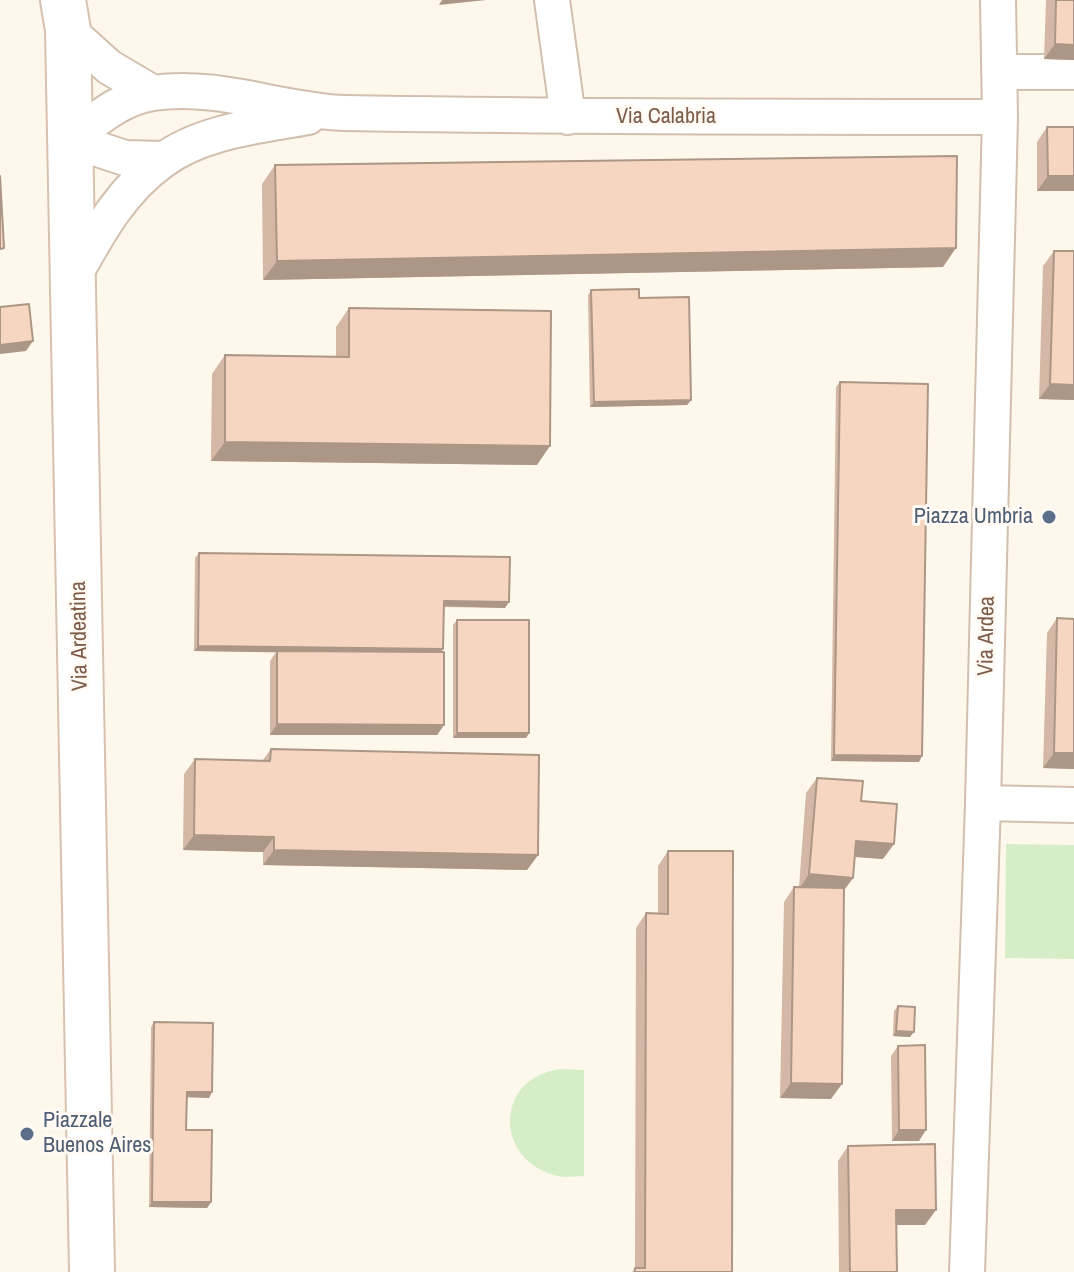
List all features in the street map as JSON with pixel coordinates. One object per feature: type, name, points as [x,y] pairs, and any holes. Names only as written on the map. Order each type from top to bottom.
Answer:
[{"type":"main road","name":"Via Ardeatina","points":[[65,15],[92,1272]]},
{"type":"street","points":[[552,0],[568,117]]},
{"type":"street","name":"Via Ardea","points":[[967,1272],[983,803],[1000,117],[998,0]]},
{"type":"street","points":[[65,15],[109,67],[153,93]]},
{"type":"street","points":[[999,72],[1074,72]]},
{"type":"street","name":"Via Calabria","points":[[70,140],[116,105],[153,93],[204,93],[332,112],[568,117],[1000,117]]},
{"type":"street","name":"Via Calabria","points":[[73,278],[102,226],[122,199],[164,159],[215,137],[332,112]]},
{"type":"street","name":"Via Calabria","points":[[70,140],[125,158],[164,159]]},
{"type":"street","points":[[983,803],[1074,805]]},
{"type":"green space","points":[[1006,844],[1074,845],[1074,959],[1005,958]]},
{"type":"green space","points":[[561,1069],[584,1070],[584,1176],[561,1177],[537,1167],[522,1154],[513,1138],[510,1120],[513,1102],[523,1087],[539,1075]]},
{"type":"building","points":[[1056,0],[1074,0],[1074,45],[1055,44]]},
{"type":"building","points":[[1047,127],[1074,127],[1074,176],[1048,176]]},
{"type":"building","points":[[957,156],[956,248],[277,261],[275,165]]},
{"type":"building","points":[[0,176],[4,248],[0,249]]},
{"type":"building","points":[[1054,251],[1074,251],[1074,385],[1050,384]]},
{"type":"building","points":[[639,289],[639,298],[689,297],[691,400],[594,402],[591,290]]},
{"type":"building","points":[[29,304],[33,341],[0,345],[0,307]]},
{"type":"building","points":[[349,308],[551,311],[550,446],[225,442],[225,355],[349,357]]},
{"type":"building","points":[[840,382],[928,384],[922,756],[834,755]]},
{"type":"building","points":[[199,553],[510,557],[509,602],[444,601],[443,649],[198,646]]},
{"type":"building","points":[[1057,618],[1074,619],[1074,753],[1054,753]]},
{"type":"building","points":[[457,620],[529,620],[529,733],[457,733]]},
{"type":"building","points":[[277,651],[444,652],[444,725],[277,724]]},
{"type":"building","points":[[271,749],[539,755],[538,855],[274,850],[274,837],[194,835],[195,759],[270,761]]},
{"type":"building","points":[[817,778],[863,781],[861,801],[897,804],[894,844],[856,841],[853,878],[809,874]]},
{"type":"building","points":[[668,851],[733,851],[732,1272],[635,1272],[635,1268],[645,1268],[646,913],[668,914]]},
{"type":"building","points":[[794,887],[844,888],[842,1084],[791,1083]]},
{"type":"building","points":[[898,1006],[915,1007],[914,1032],[896,1031]]},
{"type":"building","points":[[154,1022],[213,1023],[212,1092],[187,1092],[186,1130],[212,1130],[211,1202],[152,1202]]},
{"type":"building","points":[[925,1045],[926,1130],[899,1130],[898,1046]]},
{"type":"building","points":[[935,1144],[936,1210],[896,1210],[897,1272],[850,1272],[848,1146]]},
{"type":"place","name":"Piazza Umbria","points":[[1049,517]]},
{"type":"place","name":"Piazzale Buenos Aires","points":[[27,1134]]}]
